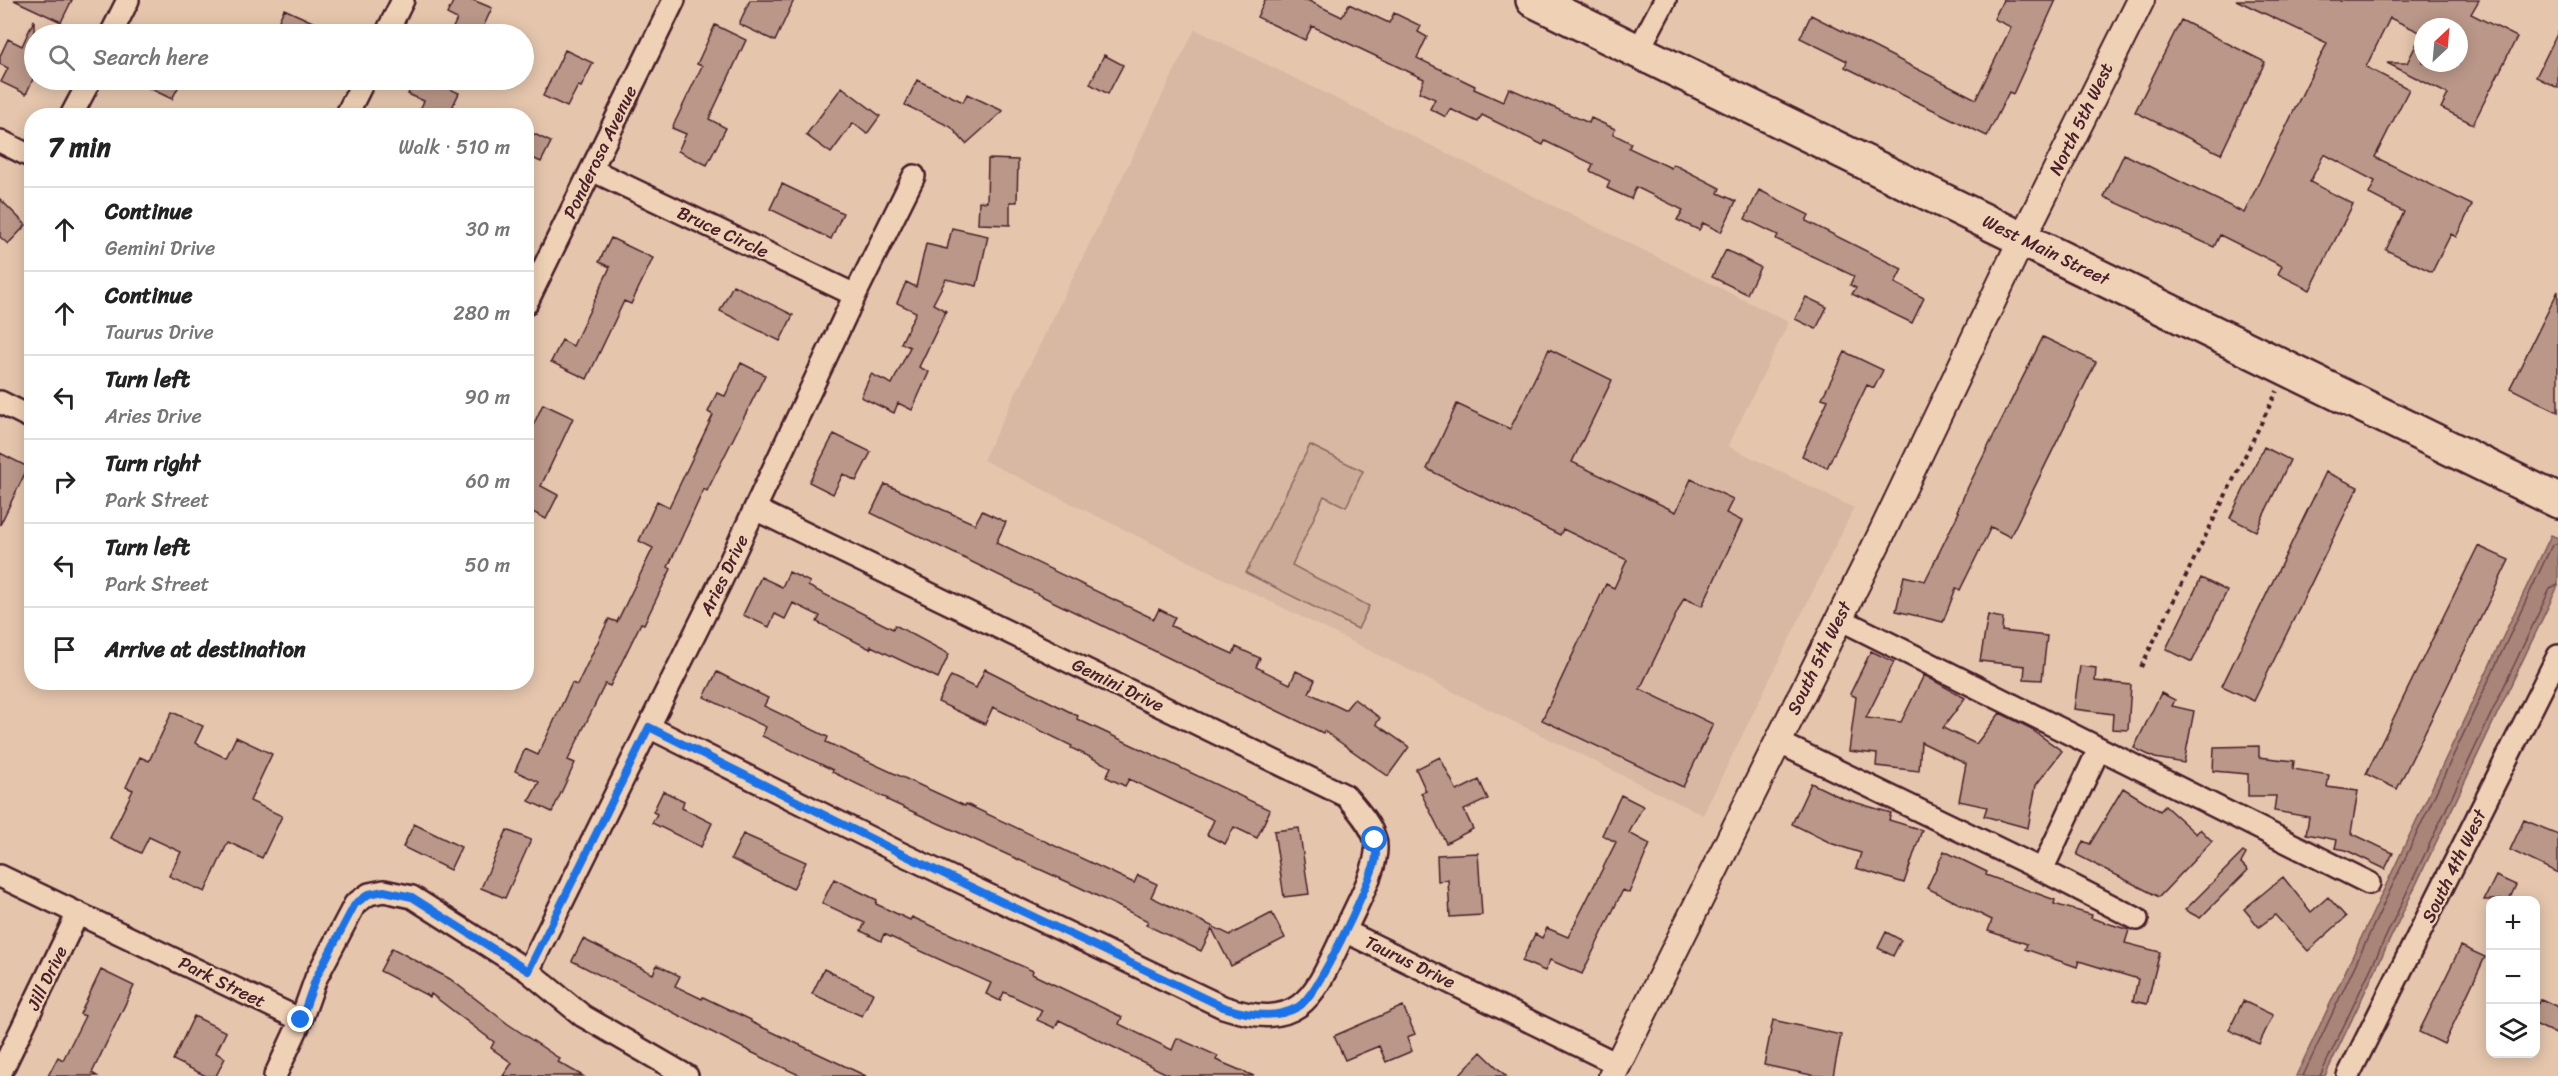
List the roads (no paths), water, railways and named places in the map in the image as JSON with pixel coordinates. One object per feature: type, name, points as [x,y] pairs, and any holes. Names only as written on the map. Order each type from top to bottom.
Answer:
[{"type":"main road","name":"West Main Street","points":[[1533,0],[2558,501]]},
{"type":"street","points":[[116,24],[128,0]]},
{"type":"street","points":[[391,24],[403,0]]},
{"type":"street","name":"Ponderosa Avenue","points":[[534,288],[674,0]]},
{"type":"street","points":[[1638,51],[1665,0]]},
{"type":"street","name":"North 5th West","points":[[2022,239],[2141,0]]},
{"type":"street","points":[[75,108],[85,90]]},
{"type":"street","points":[[350,108],[359,90]]},
{"type":"street","points":[[0,141],[24,153]]},
{"type":"street","name":"Bruce Circle","points":[[592,170],[855,294]]},
{"type":"street","name":"Aries Drive","points":[[528,971],[755,509],[855,294],[914,176]]},
{"type":"street","name":"South 5th West","points":[[1615,1070],[1877,543],[2022,239]]},
{"type":"street","points":[[0,402],[24,414]]},
{"type":"street","name":"Gemini Drive","points":[[755,509],[1346,796],[1372,832],[1376,849],[1375,861],[1345,931]]},
{"type":"street","points":[[1838,618],[2369,883]]},
{"type":"street","name":"South 4th West","points":[[2348,1076],[2558,656]]},
{"type":"street","name":"Taurus Drive","points":[[649,727],[900,853],[1223,1007],[1248,1016],[1290,1011],[1301,1006],[1318,986],[1345,931],[1615,1070]]},
{"type":"street","points":[[1778,741],[2137,919]]},
{"type":"street","points":[[2042,870],[2099,749]]},
{"type":"street","name":"Park Street","points":[[0,876],[301,1020]]},
{"type":"street","points":[[275,1076],[301,1020],[316,978],[355,904],[369,894],[384,891],[412,897],[528,971],[583,1016],[687,1076]]},
{"type":"street","name":"Jill Drive","points":[[0,1074],[78,914]]},
{"type":"water","points":[[2551,535],[2558,538],[2558,586],[2325,1076],[2296,1076]]}]
